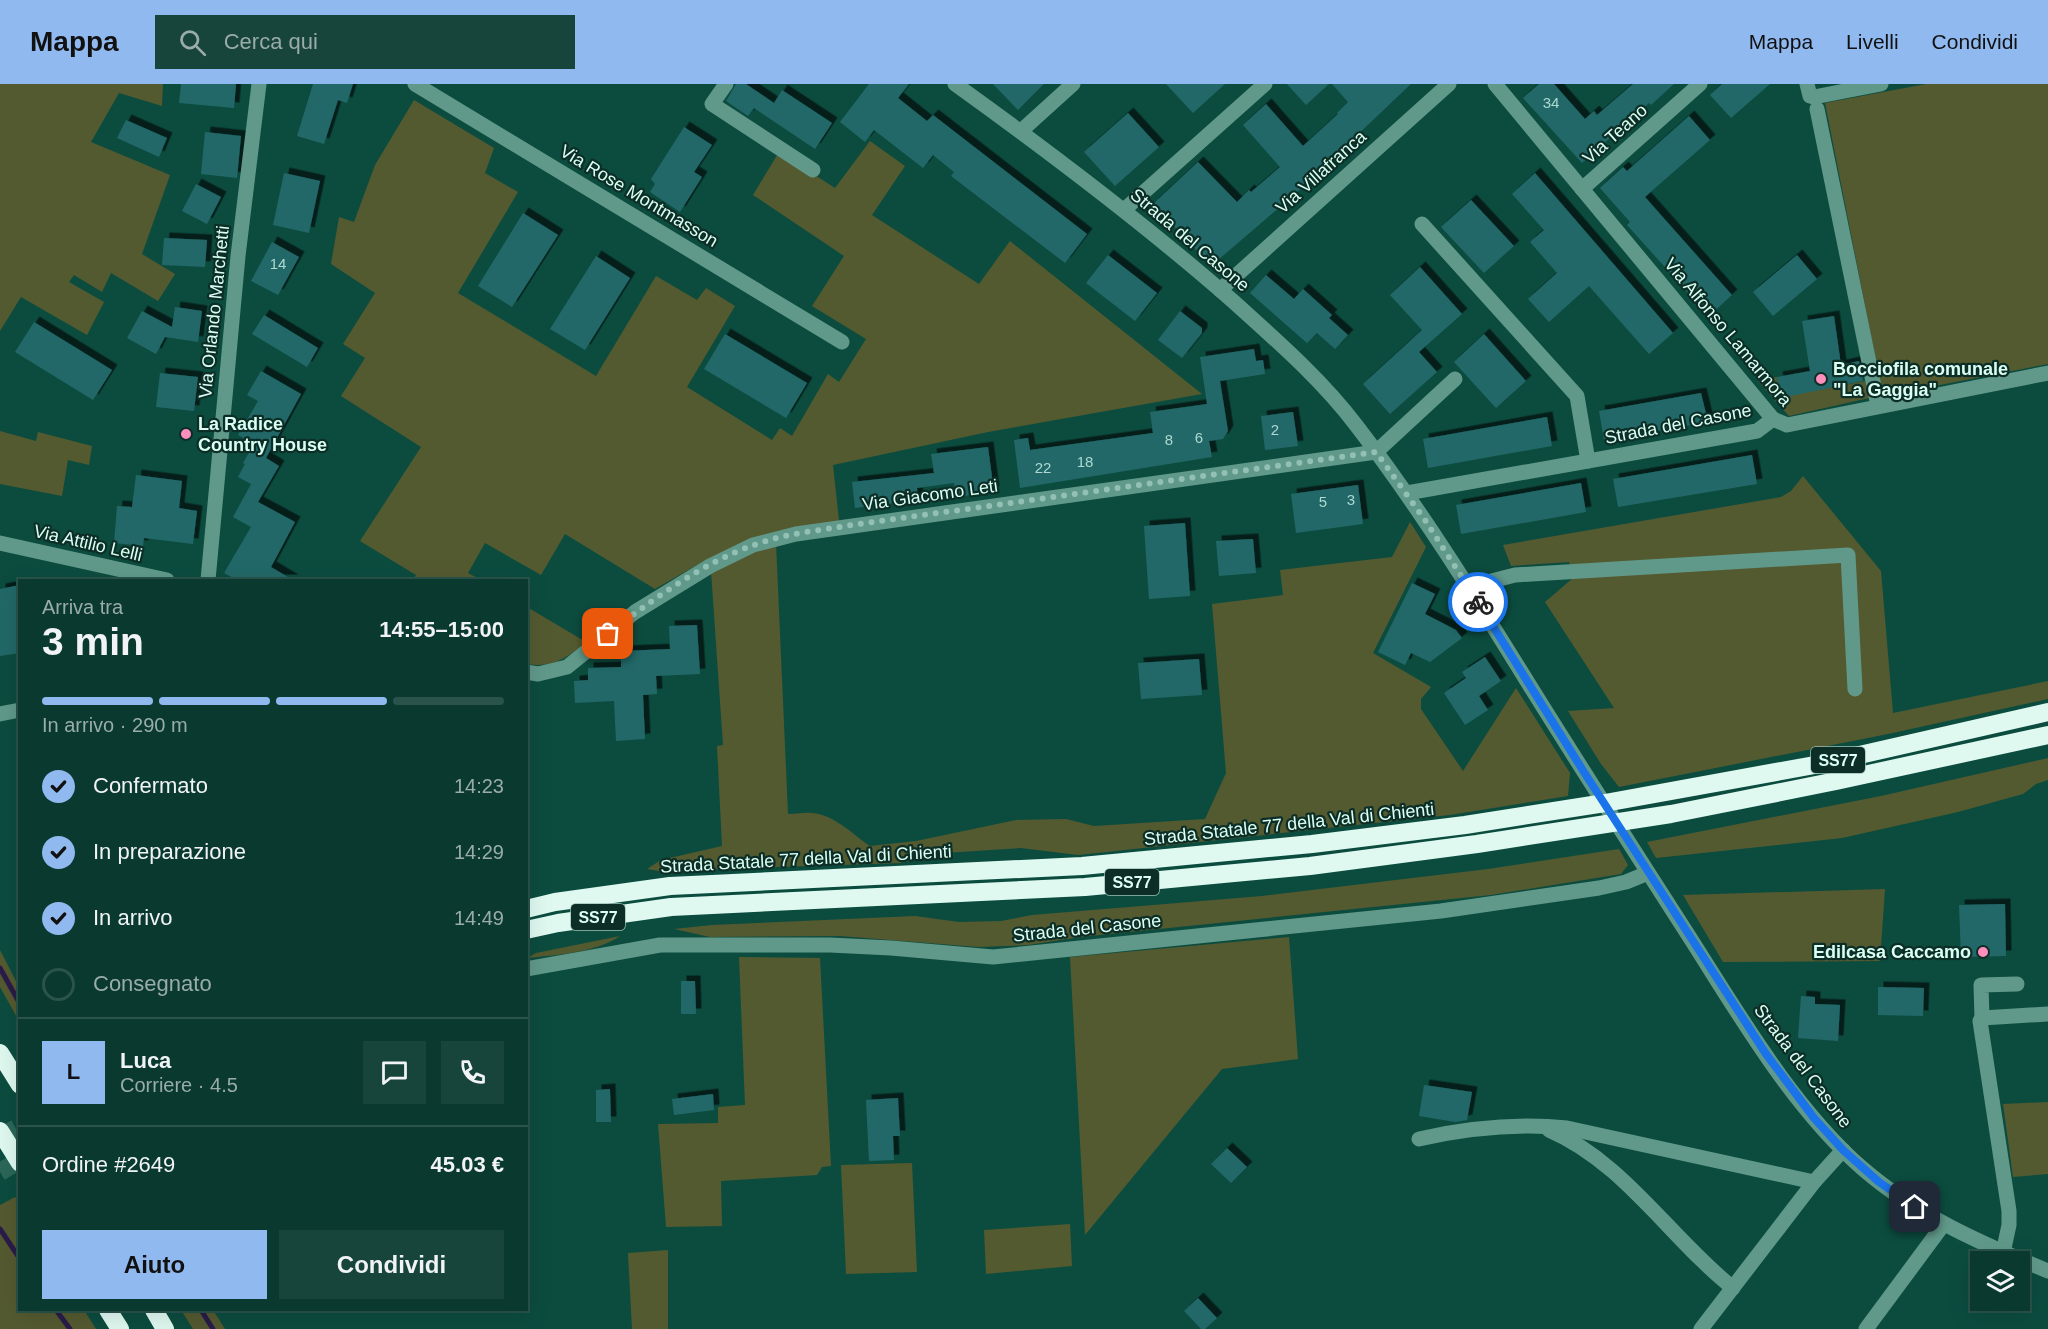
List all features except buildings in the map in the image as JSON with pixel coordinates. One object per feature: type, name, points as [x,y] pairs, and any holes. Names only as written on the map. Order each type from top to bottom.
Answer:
[{"type":"highway","name":"Strada Statale 77 della Val di Chienti","points":[[528,909],[555,902],[670,886],[1019,870],[1167,859],[1453,826],[1627,799],[1820,764],[2048,712]]},
{"type":"highway","name":"SS77","points":[[528,930],[558,923],[671,907],[1085,887],[1310,866],[1477,844],[1641,818],[1836,781],[2048,735]]},
{"type":"highway","points":[[0,1053],[18,1082]]},
{"type":"highway","points":[[0,1131],[18,1160]]},
{"type":"highway","points":[[109,1311],[120,1329]]},
{"type":"highway","points":[[155,1311],[165,1329]]},
{"type":"street","name":"Via Orlando Marchetti","points":[[207,579],[238,256],[258,84]]},
{"type":"street","name":"Via Rose Montmasson","points":[[415,84],[842,342]]},
{"type":"street","points":[[726,84],[712,104],[813,170]]},
{"type":"street","name":"Strada del Casone","points":[[955,84],[1125,210],[1220,290],[1315,377],[1354,422],[1407,493],[1756,1040],[1814,1118],[1843,1150],[1879,1182],[1943,1225],[1999,1251]]},
{"type":"street","points":[[1021,131],[1073,84]]},
{"type":"street","points":[[1125,210],[1265,84]]},
{"type":"street","name":"Via Villafranca","points":[[1220,290],[1449,84]]},
{"type":"street","name":"Via Alfonso Lamarmora","points":[[1495,84],[1773,419],[1787,424],[2048,373]]},
{"type":"street","name":"Via Teano","points":[[1582,189],[1700,84]]},
{"type":"street","points":[[1807,84],[1809,94],[1814,97],[1881,84]]},
{"type":"street","points":[[1817,109],[1878,406]]},
{"type":"street","name":"Strada del Casone","points":[[1422,224],[1577,396],[1587,461]]},
{"type":"street","points":[[1376,452],[1455,379]]},
{"type":"street","name":"Strada del Casone","points":[[1407,493],[1757,431],[1773,419]]},
{"type":"street","name":"Via Giacomo Leti","points":[[528,672],[538,674],[567,667],[635,612],[665,593],[732,555],[773,539],[845,526],[1376,452]]},
{"type":"street","name":"Via Attilio Lelli","points":[[0,543],[162,579]]},
{"type":"street","points":[[1468,587],[1515,575],[1848,555],[1855,689]]},
{"type":"street","points":[[0,714],[18,710]]},
{"type":"street","name":"Strada del Casone","points":[[528,969],[660,945],[830,945],[993,957],[1441,911],[1599,888],[1626,882],[1648,873]]},
{"type":"street","points":[[2003,1251],[2009,1225],[2009,1211],[1980,1023],[1982,1018],[1981,985],[2017,984]]},
{"type":"street","points":[[1982,1018],[2048,1014]]},
{"type":"street","points":[[1419,1139],[1496,1126],[1539,1125],[1568,1128],[1814,1182]]},
{"type":"street","points":[[1539,1125],[1581,1146],[1601,1162],[1732,1288]]},
{"type":"street","points":[[1701,1329],[1814,1182],[1843,1150]]},
{"type":"street","points":[[1866,1329],[1943,1225]]},
{"type":"street","name":"Strada del Casone","points":[[2030,1264],[2048,1271]]},
{"type":"green space","points":[[0,84],[163,84],[162,106],[119,93],[91,142],[170,175],[142,254],[175,274],[158,301],[111,273],[102,292],[74,275],[69,282],[104,302],[87,335],[21,297],[0,331]]},
{"type":"green space","points":[[1926,84],[2048,84],[2048,364],[1883,396],[1825,103]]},
{"type":"green space","points":[[414,100],[494,148],[485,173],[518,192],[458,293],[596,376],[656,276],[697,300],[706,288],[735,306],[687,387],[772,440],[780,428],[792,436],[828,374],[839,382],[866,339],[812,306],[844,256],[753,195],[779,152],[835,188],[870,141],[905,166],[872,215],[979,284],[1010,241],[1202,394],[988,432],[833,465],[839,521],[704,561],[655,589],[565,534],[541,575],[485,543],[468,573],[479,579],[414,579],[416,575],[360,541],[421,447],[341,396],[365,358],[343,344],[375,293],[331,264],[339,217],[354,222],[375,165]]},
{"type":"green space","points":[[1777,377],[1781,397],[1865,381],[1869,398],[1789,416],[1758,381]]},
{"type":"green space","points":[[0,431],[36,441],[38,432],[92,446],[89,465],[68,460],[62,496],[0,484]]},
{"type":"green space","points":[[1803,476],[1881,571],[1893,713],[2048,681],[2048,699],[1888,734],[1619,787],[1601,764],[1568,711],[1614,708],[1545,602],[1573,578],[1569,562],[1511,566],[1503,545],[1781,497],[1791,491]]},
{"type":"green space","points":[[1410,522],[1426,547],[1373,653],[1431,687],[1421,699],[1421,709],[1463,771],[1516,688],[1570,773],[1568,796],[1450,815],[1078,855],[1021,848],[944,853],[901,863],[659,871],[647,869],[661,860],[722,846],[717,746],[723,745],[711,571],[736,559],[776,543],[788,814],[812,813],[828,817],[870,846],[916,841],[1016,820],[1066,819],[1094,826],[1205,819],[1226,773],[1212,604],[1283,595],[1280,570],[1392,557]]},
{"type":"green space","points":[[528,608],[586,642],[559,660],[536,665],[528,664]]},
{"type":"green space","points":[[2048,758],[2048,780],[2036,784],[2023,794],[1958,812],[1842,838],[1656,858],[1647,842],[1881,796]]},
{"type":"green space","points":[[1619,849],[1628,865],[1621,874],[1491,895],[1080,937],[1028,945],[978,947],[840,936],[710,937],[674,929],[712,925],[915,916],[959,922],[1001,921],[1032,915],[1262,896],[1488,869]]},
{"type":"green space","points":[[1885,889],[1880,961],[1723,962],[1683,895]]},
{"type":"green space","points":[[620,936],[587,950],[528,958],[536,953]]},
{"type":"green space","points":[[1289,937],[1298,1059],[1222,1069],[1085,1235],[1070,957]]},
{"type":"green space","points":[[0,950],[18,985],[18,1019],[0,987]]},
{"type":"green space","points":[[739,957],[820,958],[831,1166],[822,1167],[817,1175],[721,1181],[722,1226],[666,1227],[658,1124],[718,1123],[718,1107],[745,1105]]},
{"type":"green space","points":[[2048,1102],[2048,1174],[2013,1177],[2003,1104]]},
{"type":"green space","points":[[912,1163],[917,1272],[846,1274],[841,1165]]},
{"type":"green space","points":[[15,1197],[18,1201],[18,1311],[85,1311],[96,1329],[0,1329],[0,1205]]},
{"type":"green space","points":[[1070,1224],[1072,1266],[986,1274],[984,1230]]},
{"type":"green space","points":[[668,1250],[668,1329],[632,1329],[628,1253]]},
{"type":"green space","points":[[182,1311],[214,1311],[225,1329],[193,1329]]},
{"type":"waterway","points":[[0,968],[18,1000]]},
{"type":"waterway","points":[[0,1229],[18,1256]]},
{"type":"waterway","points":[[57,1311],[70,1329]]},
{"type":"waterway","points":[[202,1311],[213,1329]]},
{"type":"tunnel","points":[[0,1137],[18,1127]]},
{"type":"tunnel","points":[[0,1172],[18,1161]]},
{"type":"way so far","points":[[608,634],[635,612],[710,566],[753,545],[773,539],[845,526],[1376,452],[1407,493],[1478,602]]},
{"type":"place","name":"Bocciofila comunale \"La Gaggia\"","points":[[1821,379]]},
{"type":"place","name":"La Radice Country House","points":[[186,434]]},
{"type":"place","name":"Edilcasa Caccamo","points":[[1983,952]]},
{"type":"route","points":[[1478,602],[1582,769],[1766,1054],[1814,1118],[1843,1150],[1879,1182],[1915,1207]]}]
